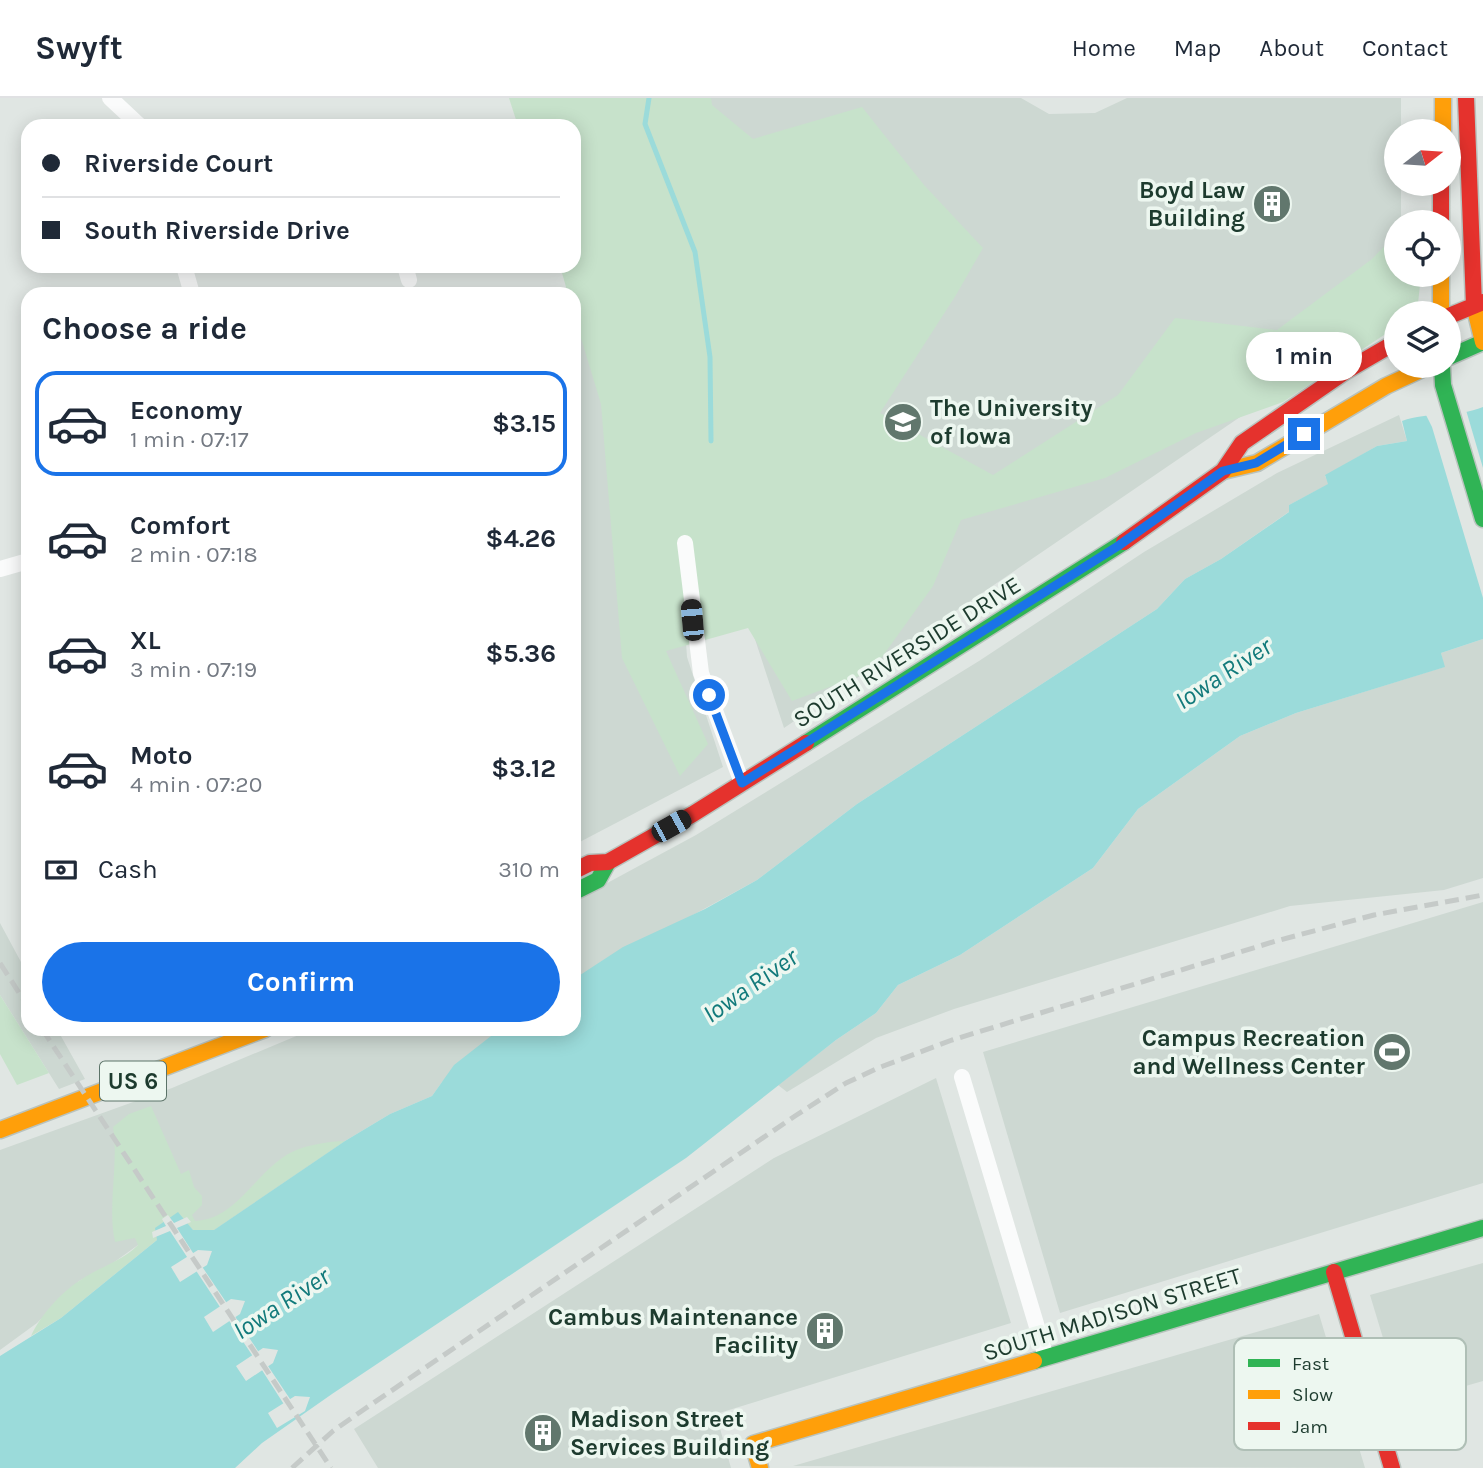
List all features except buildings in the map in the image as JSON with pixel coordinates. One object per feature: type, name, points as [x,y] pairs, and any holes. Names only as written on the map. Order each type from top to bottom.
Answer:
[{"type":"main road","points":[[1443,98],[1443,119]]},
{"type":"main road","points":[[1461,352],[1483,342],[1465,98]]},
{"type":"main road","points":[[1461,311],[1479,303]]},
{"type":"main road","name":"SOUTH RIVERSIDE DRIVE","points":[[581,868],[590,863],[608,862],[742,783],[1118,546],[1223,471],[1242,443],[1346,371],[1384,349]]},
{"type":"main road","name":"SOUTH RIVERSIDE DRIVE","points":[[1223,471],[1256,463],[1403,378]]},
{"type":"main road","points":[[1444,378],[1448,402],[1483,519]]},
{"type":"main road","name":"SOUTH RIVERSIDE DRIVE","points":[[581,888],[598,880],[608,862]]},
{"type":"main road","name":"US 6","points":[[0,1130],[247,1036]]},
{"type":"main road","name":"SOUTH MADISON STREET","points":[[760,1468],[753,1444],[1483,1228]]},
{"type":"main road","points":[[1334,1272],[1354,1338]]},
{"type":"main road","points":[[1387,1450],[1392,1468]]},
{"type":"street","points":[[116,100],[134,119]]},
{"type":"street","points":[[685,543],[701,673],[742,783]]},
{"type":"street","points":[[0,569],[21,563]]},
{"type":"street","points":[[962,1077],[1046,1357]]},
{"type":"shaded area","name":"The University of Iowa","points":[[526,98],[1021,98],[1049,114],[1095,113],[1127,98],[1401,98],[1401,119],[1384,119],[1384,196],[1401,196],[1401,210],[1384,210],[1384,287],[1399,287],[1400,301],[1384,301],[1384,319],[784,728],[750,624],[679,538],[687,657],[723,767],[581,841],[581,287],[575,287],[582,285],[581,119],[562,119]]},
{"type":"shaded area","points":[[1399,415],[1407,441],[1377,446],[1325,476],[1329,484],[1289,505],[1290,511],[1221,559],[1185,579],[1157,609],[857,804],[757,880],[581,976],[581,897],[696,835],[979,661],[1144,552],[1277,473]]},
{"type":"shaded area","points":[[1483,639],[1483,878],[1444,890],[1290,906],[954,1009],[876,1038],[787,1092],[778,1085],[876,1013],[898,985],[960,955],[1093,868],[1138,809],[1240,736],[1296,713],[1444,667],[1441,653]]},
{"type":"shaded area","points":[[1483,902],[1483,1183],[1060,1313],[983,1052]]},
{"type":"shaded area","points":[[0,923],[21,962],[21,1028],[0,995]]},
{"type":"shaded area","points":[[26,1036],[61,1036],[85,1079],[59,1089]]},
{"type":"shaded area","points":[[296,1036],[493,1036],[442,1082],[432,1096],[390,1114],[345,1141],[214,1230],[193,1230],[178,1213],[157,1240],[138,1245],[113,1263],[79,1281],[37,1323],[0,1350],[0,1150],[172,1088]]},
{"type":"shaded area","points":[[936,1078],[1011,1323],[716,1414],[731,1468],[378,1468],[354,1429],[774,1158]]},
{"type":"shaded area","points":[[1483,1263],[1483,1381],[1466,1386],[1466,1338],[1383,1338],[1370,1295]]},
{"type":"shaded area","points":[[1319,1314],[1326,1338],[1236,1338]]},
{"type":"shaded area","points":[[1234,1339],[1234,1450],[1360,1450],[1365,1468],[793,1466]]},
{"type":"green space","points":[[509,98],[711,98],[712,105],[753,139],[862,107],[924,185],[983,248],[880,413],[993,475],[1118,395],[1175,318],[1277,330],[1372,259],[1384,246],[1384,287],[1420,287],[1418,301],[1384,301],[1384,335],[1283,402],[1196,433],[1105,478],[961,520],[933,586],[872,671],[792,701],[748,628],[666,651],[708,744],[680,776],[622,658],[601,404],[581,338],[581,287],[566,287],[562,273],[581,273],[581,119],[516,119]]},
{"type":"green space","points":[[0,995],[21,1028],[21,1036],[26,1036],[49,1073],[17,1085],[0,1054]]},
{"type":"green space","points":[[151,1106],[181,1174],[189,1170],[194,1187],[202,1196],[202,1205],[192,1215],[195,1221],[223,1212],[268,1170],[292,1152],[318,1144],[345,1141],[214,1230],[193,1230],[178,1213],[155,1228],[157,1240],[61,1318],[31,1336],[46,1312],[74,1284],[138,1245],[135,1238],[115,1242],[112,1214],[115,1156],[113,1127],[129,1114]]},
{"type":"water","name":"Iowa River","points":[[1483,407],[1483,639],[1441,653],[1445,667],[1296,713],[1240,736],[1138,809],[1093,868],[960,955],[898,985],[876,1013],[836,1040],[686,1158],[332,1394],[262,1443],[235,1468],[0,1468],[0,1356],[61,1318],[157,1240],[155,1228],[178,1212],[193,1230],[214,1230],[345,1141],[390,1114],[432,1096],[454,1065],[491,1036],[581,1036],[581,974],[623,947],[705,909],[757,880],[857,804],[1157,609],[1185,579],[1221,559],[1289,512],[1289,505],[1328,484],[1325,475],[1377,446],[1407,441],[1402,421],[1422,416],[1453,414]],"holes":[[[198,1250],[212,1251],[207,1265],[180,1282],[171,1267]],[[231,1299],[245,1301],[240,1314],[213,1332],[204,1317]],[[263,1348],[278,1350],[273,1363],[246,1381],[236,1366]],[[295,1396],[310,1397],[305,1411],[277,1428],[268,1413]]]},
{"type":"pier","points":[[1466,410],[1483,468],[1483,598],[1432,427],[1424,411]]},
{"type":"pier","points":[[168,1215],[174,1223],[187,1217],[191,1222],[177,1228],[195,1256],[189,1260],[170,1231],[153,1238],[152,1232],[166,1226],[162,1219]]},
{"type":"pier","points":[[201,1265],[228,1305],[222,1310],[195,1269]]},
{"type":"pier","points":[[234,1315],[260,1354],[254,1358],[228,1319]]},
{"type":"pier","points":[[266,1363],[292,1402],[285,1406],[260,1367]]},
{"type":"waterway","points":[[649,98],[645,124],[695,252],[710,357],[711,441]]},
{"type":"railway","points":[[292,1468],[333,1431],[366,1408],[846,1083],[952,1040],[1276,941],[1374,915],[1483,895]]},
{"type":"railway","points":[[0,963],[21,996]]},
{"type":"railway","points":[[47,1036],[331,1468]]},
{"type":"traffic: fast","points":[[1461,352],[1483,342]]},
{"type":"traffic: fast","points":[[1443,378],[1483,519]]},
{"type":"traffic: fast","points":[[806,743],[1124,542]]},
{"type":"traffic: fast","points":[[581,888],[598,880],[608,862]]},
{"type":"traffic: fast","points":[[1034,1361],[1483,1228]]},
{"type":"traffic: slow","points":[[1443,98],[1443,119]]},
{"type":"traffic: slow","points":[[1441,287],[1441,301]]},
{"type":"traffic: slow","points":[[1474,305],[1483,342]]},
{"type":"traffic: slow","points":[[1223,471],[1257,463],[1403,378]]},
{"type":"traffic: slow","points":[[0,1130],[247,1036]]},
{"type":"traffic: slow","points":[[760,1468],[753,1444],[1034,1361]]},
{"type":"traffic: jam","points":[[1466,98],[1474,305]]},
{"type":"traffic: jam","points":[[1441,196],[1441,210]]},
{"type":"traffic: jam","points":[[1461,311],[1483,302]]},
{"type":"traffic: jam","points":[[1124,542],[1223,471],[1242,443],[1346,371],[1384,349]]},
{"type":"traffic: jam","points":[[581,868],[590,863],[608,862],[693,814],[806,743]]},
{"type":"traffic: jam","points":[[1334,1272],[1354,1338]]},
{"type":"traffic: jam","points":[[1387,1450],[1392,1468]]},
{"type":"place","name":"Boyd Law Building","points":[[1272,204]]},
{"type":"place","name":"The University of Iowa","points":[[903,422]]},
{"type":"place","name":"Campus Recreation and Wellness Center","points":[[1392,1052]]},
{"type":"place","name":"Cambus Maintenance Facility","points":[[825,1331]]},
{"type":"place","name":"Madison Street Services Building","points":[[543,1433]]},
{"type":"route","points":[[709,695],[742,783],[1118,546],[1223,471],[1256,463],[1304,434]]}]
